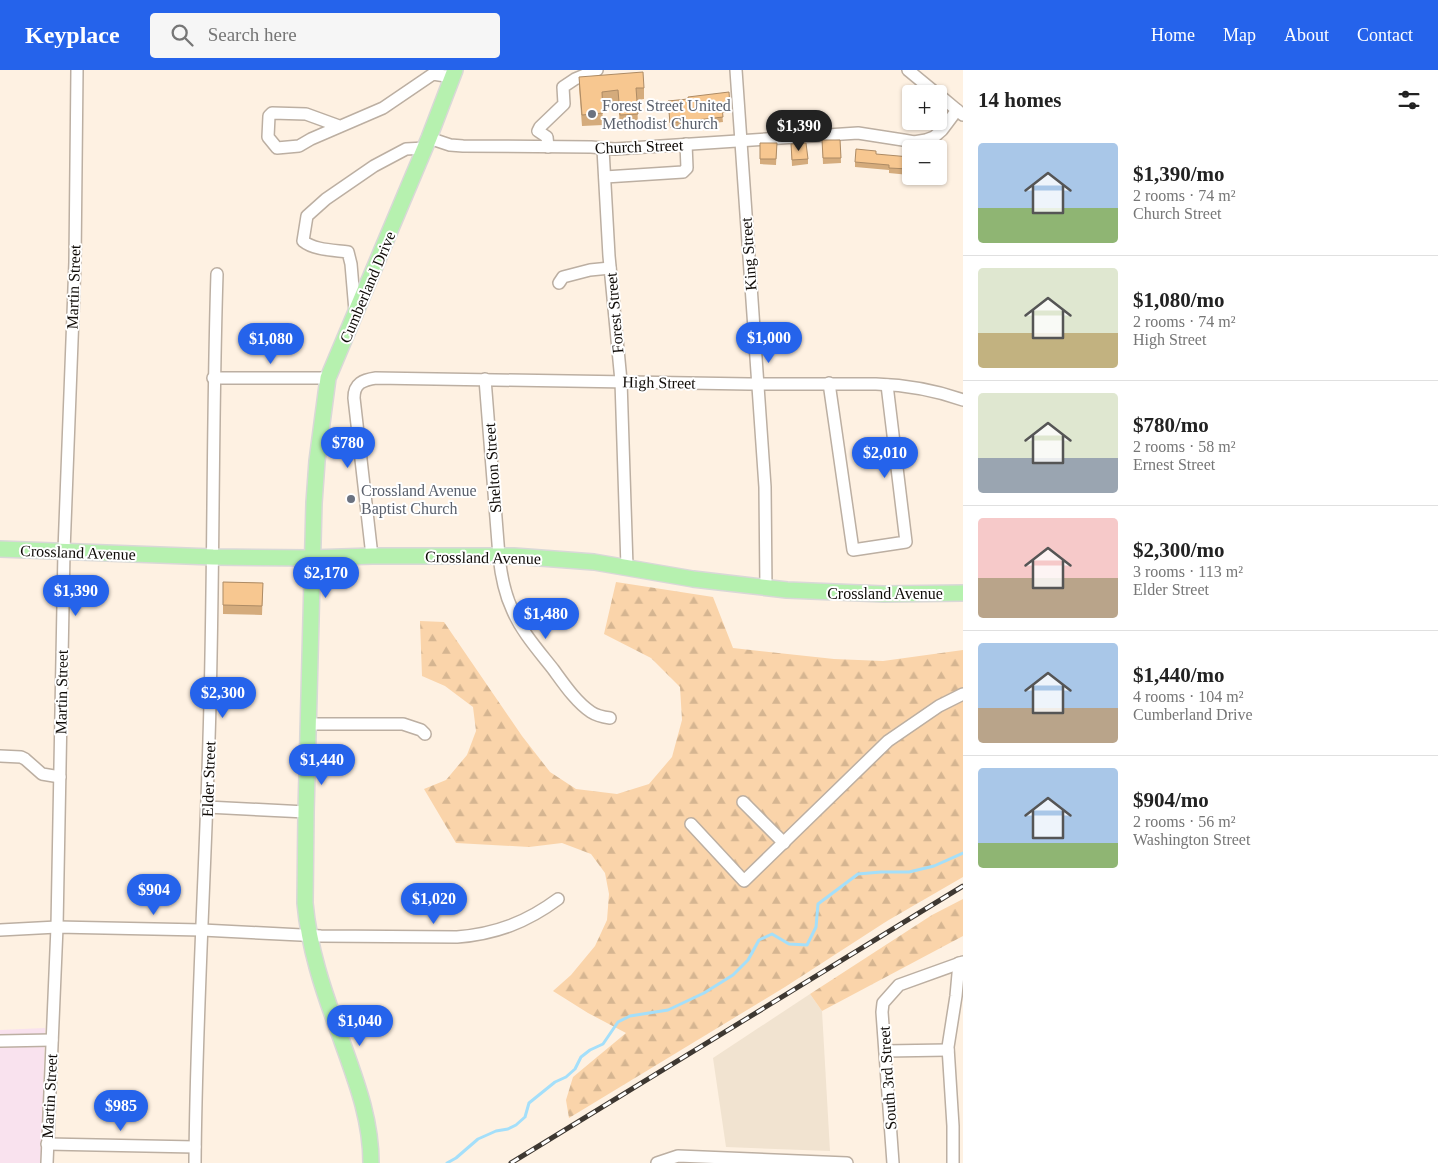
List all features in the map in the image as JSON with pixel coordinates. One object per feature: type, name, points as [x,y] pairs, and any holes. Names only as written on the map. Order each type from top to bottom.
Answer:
[{"type":"main road","name":"Cumberland Drive","points":[[370,1163],[367,1121],[363,1100],[322,986],[308,936],[305,903],[312,558],[317,461],[328,378],[427,143],[454,73]]},
{"type":"main road","name":"Crossland Avenue","points":[[0,549],[213,557],[499,556],[546,558],[594,562],[692,579],[766,589],[854,594],[963,593]]},
{"type":"street","name":"Martin Street","points":[[46,1163],[57,927],[64,552],[74,262],[77,70]]},
{"type":"street","points":[[548,147],[547,137],[538,131],[564,104],[563,87],[575,79],[597,70]]},
{"type":"street","name":"King Street","points":[[736,70],[765,487],[766,589]]},
{"type":"street","points":[[908,70],[926,85]]},
{"type":"street","points":[[339,126],[306,114],[272,113],[269,116],[268,137],[277,148],[298,146],[339,126],[383,108],[434,74],[454,73]]},
{"type":"street","points":[[947,102],[960,113]]},
{"type":"street","name":"Church Street","points":[[427,143],[463,146],[603,149],[858,133],[914,142],[934,137],[960,113]]},
{"type":"street","points":[[356,313],[348,252],[324,249],[302,241],[308,216],[326,199],[374,166],[406,149],[427,143]]},
{"type":"street","points":[[605,178],[683,172],[687,168],[686,144]]},
{"type":"street","name":"Forest Street","points":[[603,149],[610,268],[620,382],[627,567]]},
{"type":"street","points":[[559,283],[563,277],[590,270],[610,268]]},
{"type":"street","name":"Elder Street","points":[[195,1163],[207,807],[213,557],[213,378],[217,274]]},
{"type":"street","points":[[213,378],[328,378]]},
{"type":"street","name":"High Street","points":[[372,556],[354,406],[354,391],[361,381],[376,378],[887,385],[918,388],[963,400]]},
{"type":"street","name":"Shelton Street","points":[[486,379],[499,556],[506,595],[512,611],[532,642],[561,680],[586,708],[602,717],[610,718]]},
{"type":"street","points":[[829,384],[853,550],[906,542],[887,385]]},
{"type":"street","points":[[691,824],[744,881],[888,741],[939,706],[963,694]]},
{"type":"street","points":[[308,724],[403,724],[417,728],[425,734]]},
{"type":"street","points":[[0,756],[25,759],[42,774],[60,777]]},
{"type":"street","points":[[743,802],[784,843]]},
{"type":"street","points":[[207,807],[306,812]]},
{"type":"street","points":[[0,930],[57,927],[202,930],[308,936],[434,938],[480,935],[499,930],[525,920],[558,899]]},
{"type":"street","points":[[953,1163],[953,1126],[948,1050],[961,963]]},
{"type":"street","name":"South 3rd Street","points":[[893,1163],[882,1012],[883,1003],[899,985],[961,963]]},
{"type":"street","points":[[0,1041],[52,1040]]},
{"type":"street","points":[[885,1051],[948,1050]]},
{"type":"street","points":[[47,1144],[195,1147]]},
{"type":"street","points":[[657,1163],[679,1160],[847,1163]]},
{"type":"shaded area","points":[[810,994],[822,1011],[830,1151],[726,1147],[713,1058]]},
{"type":"shaded area","points":[[45,1028],[41,1163],[0,1163],[0,1030]]},
{"type":"green space","points":[[616,582],[713,597],[733,648],[834,659],[883,661],[963,650],[963,877],[887,921],[785,987],[569,1118],[566,1100],[573,1077],[626,1033],[588,1013],[553,991],[571,975],[595,946],[607,920],[609,894],[605,873],[591,854],[562,843],[529,847],[456,843],[424,789],[446,780],[467,755],[476,731],[473,707],[445,686],[422,676],[420,621],[444,622],[522,736],[550,772],[576,789],[617,794],[649,784],[672,757],[682,720],[680,687],[651,658],[604,634]]},
{"type":"green space","points":[[963,899],[963,936],[822,1011],[810,994],[932,915]]},
{"type":"building","name":"Forest Street United Methodist Church","points":[[643,72],[644,88],[636,88],[638,114],[620,115],[618,90],[602,92],[603,113],[582,115],[579,77]]},
{"type":"building","points":[[729,92],[730,106],[722,107],[723,117],[670,123],[668,101]]},
{"type":"building","points":[[822,140],[840,140],[841,158],[823,158]]},
{"type":"building","points":[[760,143],[777,143],[776,159],[760,159]]},
{"type":"building","points":[[806,143],[808,159],[792,160],[791,144]]},
{"type":"building","points":[[856,149],[876,151],[876,154],[902,156],[902,169],[889,168],[889,165],[855,162]]},
{"type":"building","points":[[223,582],[263,583],[262,606],[223,605]]},
{"type":"waterway","points":[[447,1163],[456,1158],[478,1139],[516,1125],[525,1117],[529,1103],[555,1082],[566,1077],[575,1069],[581,1057],[603,1044],[618,1022],[630,1016],[668,1010],[704,993],[733,975],[748,960],[759,940],[772,934],[789,944],[807,945],[816,927],[818,904],[858,874],[909,872],[934,866],[963,853]]},
{"type":"railway","points":[[511,1163],[963,886]]},
{"type":"place","name":"Forest Street United Methodist Church","points":[[592,114]]},
{"type":"place","name":"Crossland Avenue Baptist Church","points":[[351,499]]}]
